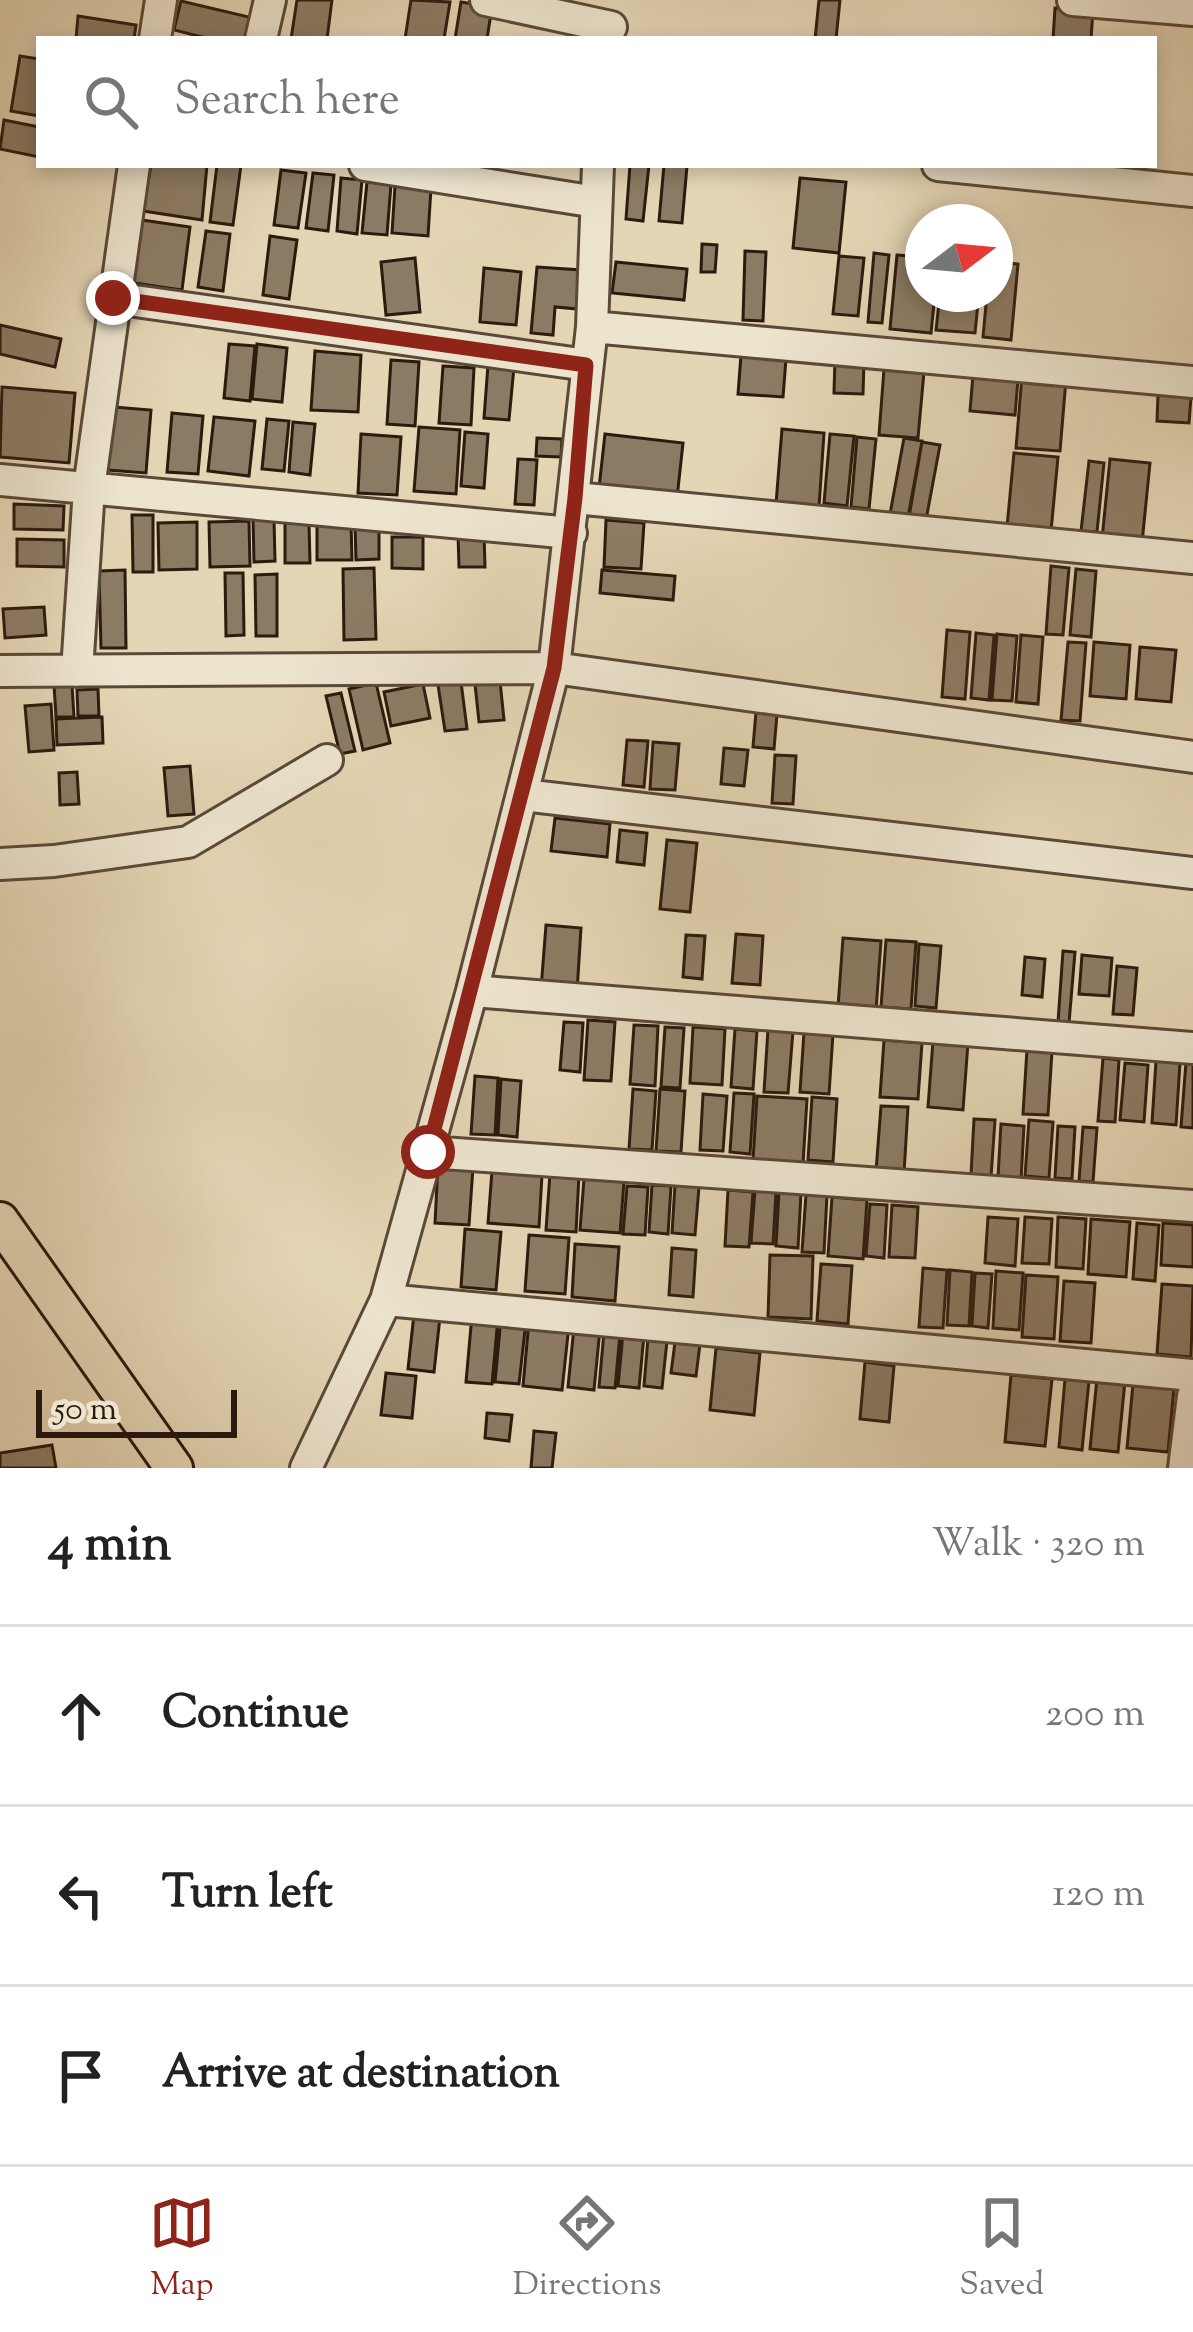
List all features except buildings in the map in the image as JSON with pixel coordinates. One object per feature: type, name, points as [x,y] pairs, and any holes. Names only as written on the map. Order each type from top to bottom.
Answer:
[{"type":"main road","points":[[0,1221],[174,1468]]},
{"type":"street","points":[[155,36],[161,0]]},
{"type":"street","points":[[262,36],[270,0]]},
{"type":"street","points":[[1073,0],[1193,10]]},
{"type":"street","points":[[495,1],[612,22]]},
{"type":"street","points":[[77,671],[89,488],[134,168]]},
{"type":"street","points":[[384,168],[596,202]]},
{"type":"street","points":[[306,1468],[386,1300],[472,991],[554,668],[592,327],[598,168]]},
{"type":"street","points":[[967,168],[1193,191]]},
{"type":"street","points":[[113,298],[586,365]]},
{"type":"street","points":[[592,327],[1193,382]]},
{"type":"street","points":[[0,480],[571,533]]},
{"type":"street","points":[[575,498],[1193,558]]},
{"type":"street","points":[[0,671],[554,668],[1193,757]]},
{"type":"street","points":[[0,864],[188,842],[328,760]]},
{"type":"street","points":[[523,795],[1193,873]]},
{"type":"street","points":[[472,991],[1193,1048]]},
{"type":"street","points":[[428,1152],[1193,1206]]},
{"type":"street","points":[[386,1300],[1193,1375]]},
{"type":"street","points":[[1184,1468],[1193,1396]]},
{"type":"route","points":[[113,298],[586,365],[554,668],[428,1152]]}]
